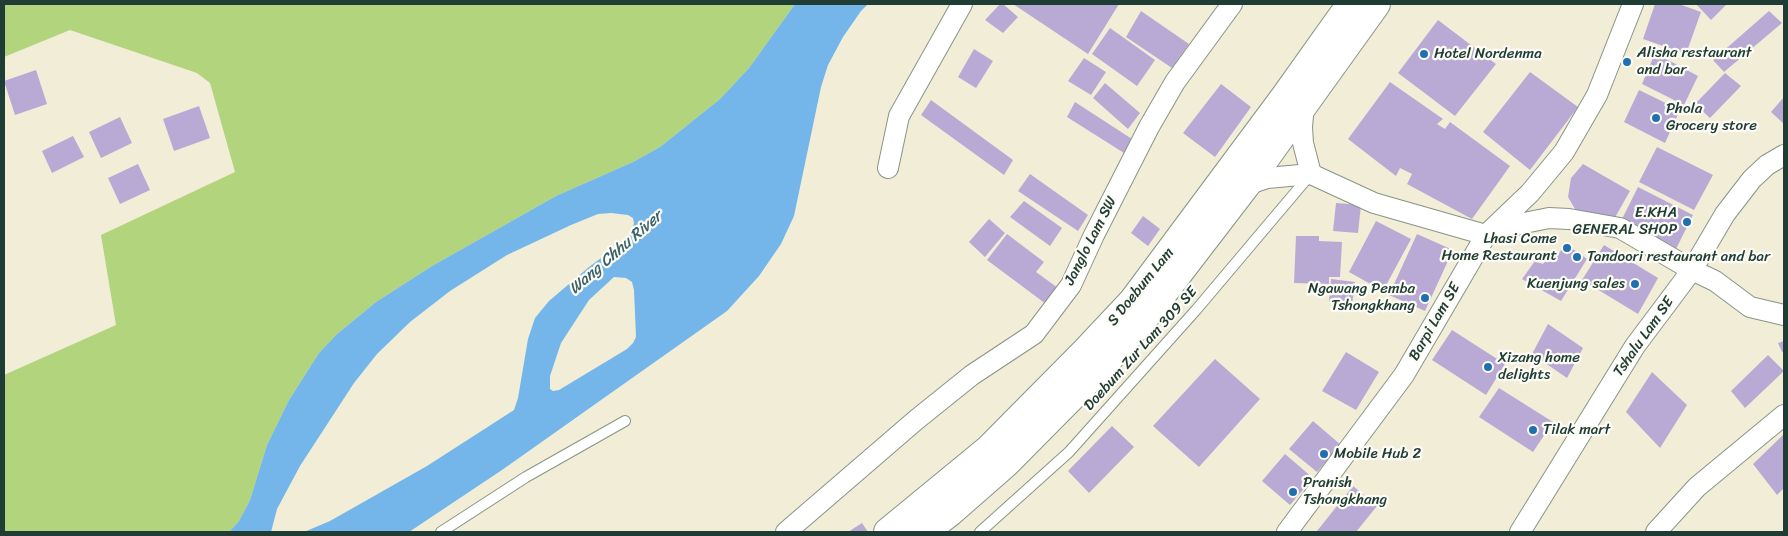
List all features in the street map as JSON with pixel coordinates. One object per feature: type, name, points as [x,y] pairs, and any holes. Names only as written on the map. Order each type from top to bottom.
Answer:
[{"type":"highway","name":"S Doebum Lam","points":[[888,532],[989,449],[1133,301],[1284,98],[1351,4]]},
{"type":"highway","name":"S Doebum Lam","points":[[924,532],[1006,463],[1104,364],[1147,314],[1246,185],[1376,4]]},
{"type":"street","points":[[888,168],[899,116],[962,4]]},
{"type":"street","name":"Janglo Lam SW","points":[[786,532],[965,380],[1034,334],[1071,285],[1094,235],[1149,127],[1171,90],[1232,4]]},
{"type":"street","name":"Barpi Lam SE","points":[[1287,532],[1404,375],[1486,235],[1530,193],[1564,152],[1597,96],[1632,4]]},
{"type":"street","points":[[1304,104],[1303,143],[1311,174]]},
{"type":"street","name":"Tshalu Lam SE","points":[[1520,532],[1635,346],[1692,270],[1724,214],[1752,179],[1767,166],[1784,156]]},
{"type":"street","points":[[1246,185],[1267,178],[1311,174],[1374,203],[1486,235],[1537,219],[1549,218],[1569,219],[1620,228],[1692,270],[1715,281],[1750,307],[1784,315]]},
{"type":"street","points":[[1656,532],[1697,487],[1784,415]]},
{"type":"lane","name":"Doebum Zur Lam 309 SE","points":[[980,532],[1069,452],[1196,310],[1311,174]]},
{"type":"lane","points":[[441,532],[526,477],[625,421]]},
{"type":"green space","points":[[4,4],[795,4],[749,68],[720,99],[660,147],[633,162],[556,196],[432,266],[376,302],[337,334],[319,353],[289,400],[267,445],[250,500],[239,521],[229,532],[4,532],[4,375],[116,325],[101,235],[235,172],[210,83],[197,73],[70,30],[4,57]]},
{"type":"water","name":"Wang Chhu River","points":[[795,4],[868,4],[843,37],[828,65],[821,87],[794,216],[781,244],[759,276],[727,311],[502,470],[409,532],[304,532],[330,521],[427,466],[514,410],[518,398],[528,339],[535,318],[549,301],[589,267],[628,238],[634,223],[633,218],[628,215],[611,213],[598,214],[571,225],[507,255],[450,291],[410,322],[377,354],[354,383],[300,466],[277,509],[271,532],[229,532],[239,521],[250,500],[267,445],[289,400],[319,353],[337,334],[376,302],[432,266],[556,196],[633,162],[660,147],[720,99],[749,68]],"holes":[[[614,277],[626,278],[632,282],[634,290],[636,337],[633,343],[627,349],[559,390],[553,391],[550,389],[550,376],[561,343],[589,300]]]},
{"type":"building","points":[[1000,4],[1003,4],[1018,17],[1003,33],[985,20]]},
{"type":"building","points":[[1013,4],[1119,4],[1088,54]]},
{"type":"building","points":[[1655,4],[1679,4],[1701,12],[1686,54],[1643,39]]},
{"type":"building","points":[[1696,4],[1727,4],[1711,20]]},
{"type":"building","points":[[1141,11],[1189,44],[1172,68],[1126,37]]},
{"type":"building","points":[[1769,11],[1782,23],[1724,72],[1713,60]]},
{"type":"building","points":[[1438,20],[1496,64],[1455,116],[1398,73]]},
{"type":"building","points":[[1110,28],[1155,60],[1137,86],[1092,54]]},
{"type":"building","points":[[974,49],[993,61],[976,88],[958,77]]},
{"type":"building","points":[[1655,53],[1698,76],[1684,105],[1642,84]]},
{"type":"building","points":[[1084,58],[1106,72],[1091,95],[1068,81]]},
{"type":"building","points":[[36,70],[47,104],[15,115],[4,81]]},
{"type":"building","points":[[1530,72],[1578,107],[1530,170],[1483,132]]},
{"type":"building","points":[[1725,73],[1741,86],[1710,118],[1695,104]]},
{"type":"building","points":[[1390,82],[1443,119],[1437,124],[1445,129],[1450,122],[1510,166],[1472,219],[1407,184],[1412,174],[1400,168],[1396,176],[1348,139]]},
{"type":"building","points":[[1105,83],[1140,113],[1128,129],[1093,98]]},
{"type":"building","points":[[1221,84],[1251,107],[1215,157],[1183,133]]},
{"type":"building","points":[[1639,90],[1680,110],[1665,143],[1624,122]]},
{"type":"building","points":[[1784,97],[1784,124],[1771,112]]},
{"type":"building","points":[[931,100],[1013,160],[1004,175],[921,115]]},
{"type":"building","points":[[1075,102],[1132,139],[1124,153],[1067,117]]},
{"type":"building","points":[[199,106],[210,138],[174,151],[163,119]]},
{"type":"building","points":[[120,117],[132,143],[101,158],[89,132]]},
{"type":"building","points":[[73,136],[84,157],[52,173],[42,151]]},
{"type":"building","points":[[1657,147],[1713,175],[1694,210],[1639,182]]},
{"type":"building","points":[[138,164],[150,190],[120,204],[108,178]]},
{"type":"building","points":[[1583,164],[1630,191],[1613,221],[1578,214],[1568,197],[1571,178]]},
{"type":"building","points":[[1030,174],[1088,215],[1078,231],[1018,191]]},
{"type":"building","points":[[1638,187],[1693,215],[1675,251],[1620,223]]},
{"type":"building","points":[[1024,201],[1062,228],[1050,246],[1010,217]]},
{"type":"building","points":[[1336,203],[1361,205],[1358,233],[1333,231]]},
{"type":"building","points":[[1143,216],[1160,229],[1148,246],[1131,233]]},
{"type":"building","points":[[989,219],[1005,233],[985,257],[969,242]]},
{"type":"building","points":[[1376,221],[1411,239],[1383,291],[1349,272]]},
{"type":"building","points":[[1007,234],[1044,262],[1036,272],[1058,288],[1046,304],[987,260]]},
{"type":"building","points":[[1417,234],[1453,250],[1425,311],[1389,295]]},
{"type":"building","points":[[1296,236],[1319,236],[1319,241],[1342,242],[1340,277],[1329,277],[1329,284],[1294,283]]},
{"type":"building","points":[[1566,244],[1587,259],[1561,301],[1522,279],[1535,261],[1543,264],[1550,253],[1556,257]]},
{"type":"building","points":[[1604,245],[1658,278],[1638,314],[1582,280]]},
{"type":"building","points":[[1331,279],[1355,282],[1352,305],[1329,302]]},
{"type":"building","points":[[1548,324],[1583,348],[1567,378],[1532,354]]},
{"type":"building","points":[[1452,330],[1505,364],[1486,395],[1432,360]]},
{"type":"building","points":[[1784,341],[1784,351],[1782,352],[1778,343]]},
{"type":"building","points":[[1346,352],[1379,372],[1356,410],[1322,391]]},
{"type":"building","points":[[1768,355],[1784,371],[1745,408],[1731,391]]},
{"type":"building","points":[[1215,359],[1260,399],[1199,467],[1153,426]]},
{"type":"building","points":[[1652,372],[1687,405],[1660,448],[1626,412]]},
{"type":"building","points":[[1499,388],[1553,422],[1533,452],[1479,417]]},
{"type":"building","points":[[1313,421],[1341,445],[1317,472],[1289,449]]},
{"type":"building","points":[[1112,426],[1134,447],[1089,493],[1068,471]]},
{"type":"building","points":[[1784,434],[1784,488],[1777,495],[1753,464]]},
{"type":"building","points":[[1285,454],[1313,478],[1290,505],[1262,481]]},
{"type":"building","points":[[1353,486],[1377,506],[1356,532],[1317,531]]},
{"type":"building","points":[[862,523],[868,532],[848,532]]},
{"type":"place","name":"Hotel Nordenma","points":[[1424,54]]},
{"type":"place","name":"Alisha restaurant and bar","points":[[1627,62]]},
{"type":"place","name":"Phola Grocery store","points":[[1656,118]]},
{"type":"place","name":"E.KHA GENERAL SHOP","points":[[1687,222]]},
{"type":"place","name":"Lhasi Come Home Restaurant","points":[[1567,248]]},
{"type":"place","name":"Tandoori restaurant and bar","points":[[1577,257]]},
{"type":"place","name":"Kuenjung sales","points":[[1635,284]]},
{"type":"place","name":"Ngawang Pemba Tshongkhang","points":[[1425,298]]},
{"type":"place","name":"Xizang home delights","points":[[1488,367]]},
{"type":"place","name":"Tilak mart","points":[[1533,430]]},
{"type":"place","name":"Mobile Hub 2","points":[[1324,454]]},
{"type":"place","name":"Pranish Tshongkhang","points":[[1293,492]]}]
